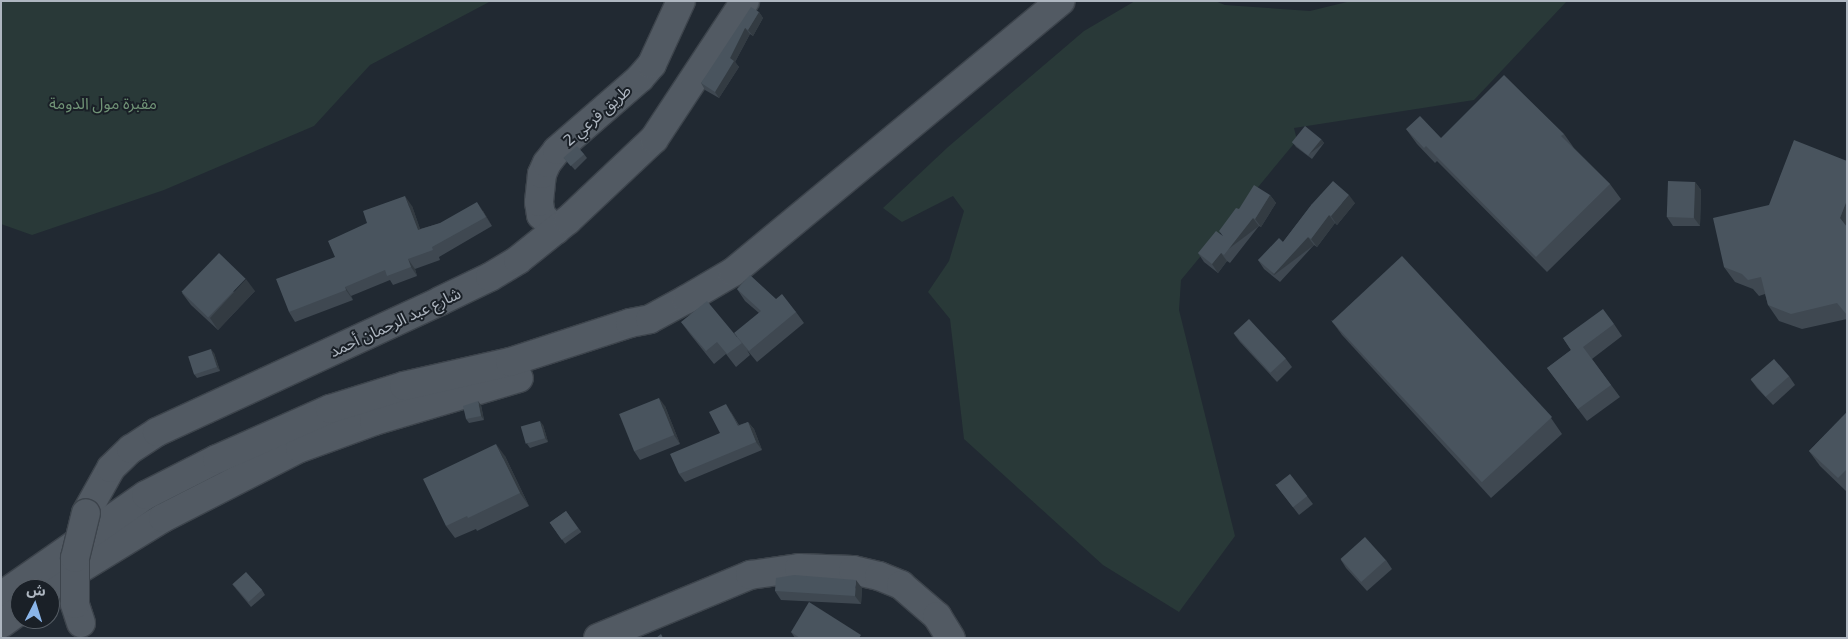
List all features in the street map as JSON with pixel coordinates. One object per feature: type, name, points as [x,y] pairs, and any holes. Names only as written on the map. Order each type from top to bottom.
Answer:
[{"type":"main road","name":"طريق فرعي 2","points":[[556,230],[541,215],[539,202],[542,174],[547,164],[557,150],[640,78],[652,64],[681,1]]},
{"type":"main road","name":"شارع عبد الرحمان أحمد","points":[[83,630],[75,604],[75,558],[86,513],[111,468],[131,449],[157,432],[490,277],[518,260],[556,230],[628,166],[654,139],[745,1]]},
{"type":"main road","points":[[1,596],[146,495],[217,459],[330,409],[404,386],[510,362],[630,323],[650,319],[733,272],[1061,1]]},
{"type":"main road","points":[[60,581],[163,518],[300,448],[374,421],[575,361],[634,337],[650,319]]},
{"type":"main road","points":[[598,638],[750,575],[799,568],[853,570],[879,576],[901,585],[937,616],[951,638]]},
{"type":"green space","name":"مقبرة مول الدومة","points":[[1,1],[491,1],[370,65],[314,126],[164,190],[32,235],[1,224]]},
{"type":"green space","points":[[1135,1],[1215,1],[1225,5],[1310,11],[1351,1],[1567,1],[1474,100],[1294,128],[1297,140],[1181,280],[1179,310],[1235,536],[1179,612],[1103,565],[964,439],[950,319],[928,292],[949,261],[964,211],[953,196],[902,222],[883,208],[948,147],[1084,31]]},
{"type":"building","points":[[751,7],[759,12],[748,30],[745,28],[730,58],[734,61],[715,92],[701,83]]},
{"type":"building","points":[[1504,75],[1564,134],[1561,136],[1610,184],[1536,257],[1426,146],[1424,148],[1406,129],[1420,116],[1441,138]]},
{"type":"building","points":[[1305,126],[1321,139],[1308,156],[1292,142]]},
{"type":"building","points":[[1794,140],[1847,161],[1847,200],[1840,218],[1847,227],[1847,315],[1837,303],[1791,314],[1768,305],[1761,277],[1748,280],[1742,274],[1724,267],[1713,218],[1769,205]]},
{"type":"building","points":[[577,146],[584,154],[571,166],[563,158]]},
{"type":"building","points":[[1333,181],[1349,195],[1331,216],[1329,215],[1311,239],[1308,237],[1274,274],[1258,260],[1279,238],[1283,242],[1312,204]]},
{"type":"building","points":[[1668,181],[1695,182],[1694,218],[1667,217]]},
{"type":"building","points":[[1254,185],[1270,195],[1255,219],[1253,218],[1224,255],[1221,253],[1212,264],[1198,253],[1216,231],[1223,236],[1219,231],[1236,208],[1239,209]]},
{"type":"building","points":[[405,196],[418,230],[440,223],[477,202],[486,217],[432,247],[433,250],[408,259],[411,267],[387,276],[385,270],[345,287],[346,290],[289,312],[276,279],[335,257],[328,241],[367,223],[363,211]]},
{"type":"building","points":[[219,253],[246,279],[208,318],[181,292]]},
{"type":"building","points":[[1402,256],[1552,417],[1482,482],[1332,321]]},
{"type":"building","points":[[750,275],[776,299],[782,294],[796,312],[749,351],[734,333],[761,311],[737,289]]},
{"type":"building","points":[[707,301],[742,343],[727,354],[717,342],[706,351],[681,322]]},
{"type":"building","points":[[1603,309],[1614,324],[1583,347],[1611,385],[1578,409],[1547,368],[1571,350],[1563,338]]},
{"type":"building","points":[[1249,319],[1286,358],[1270,373],[1234,333]]},
{"type":"building","points":[[211,349],[217,367],[194,374],[188,356]]},
{"type":"building","points":[[1774,359],[1789,376],[1766,397],[1751,379]]},
{"type":"building","points":[[659,398],[674,435],[634,451],[619,414]]},
{"type":"building","points":[[478,401],[481,416],[466,419],[463,406]]},
{"type":"building","points":[[726,404],[738,426],[748,422],[756,442],[679,474],[670,454],[720,433],[709,412]]},
{"type":"building","points":[[1847,412],[1847,469],[1838,478],[1809,451]]},
{"type":"building","points":[[540,421],[545,438],[526,444],[521,427]]},
{"type":"building","points":[[496,444],[520,493],[468,518],[467,516],[446,526],[423,479]]},
{"type":"building","points":[[1290,474],[1307,496],[1293,507],[1276,485]]},
{"type":"building","points":[[566,511],[578,528],[562,540],[550,522]]},
{"type":"building","points":[[1365,537],[1386,560],[1361,582],[1340,559]]},
{"type":"building","points":[[246,572],[262,590],[249,602],[233,584]]},
{"type":"building","points":[[794,575],[856,580],[855,596],[775,591],[776,578]]},
{"type":"building","points":[[809,602],[861,635],[859,638],[800,638],[791,632]]}]
